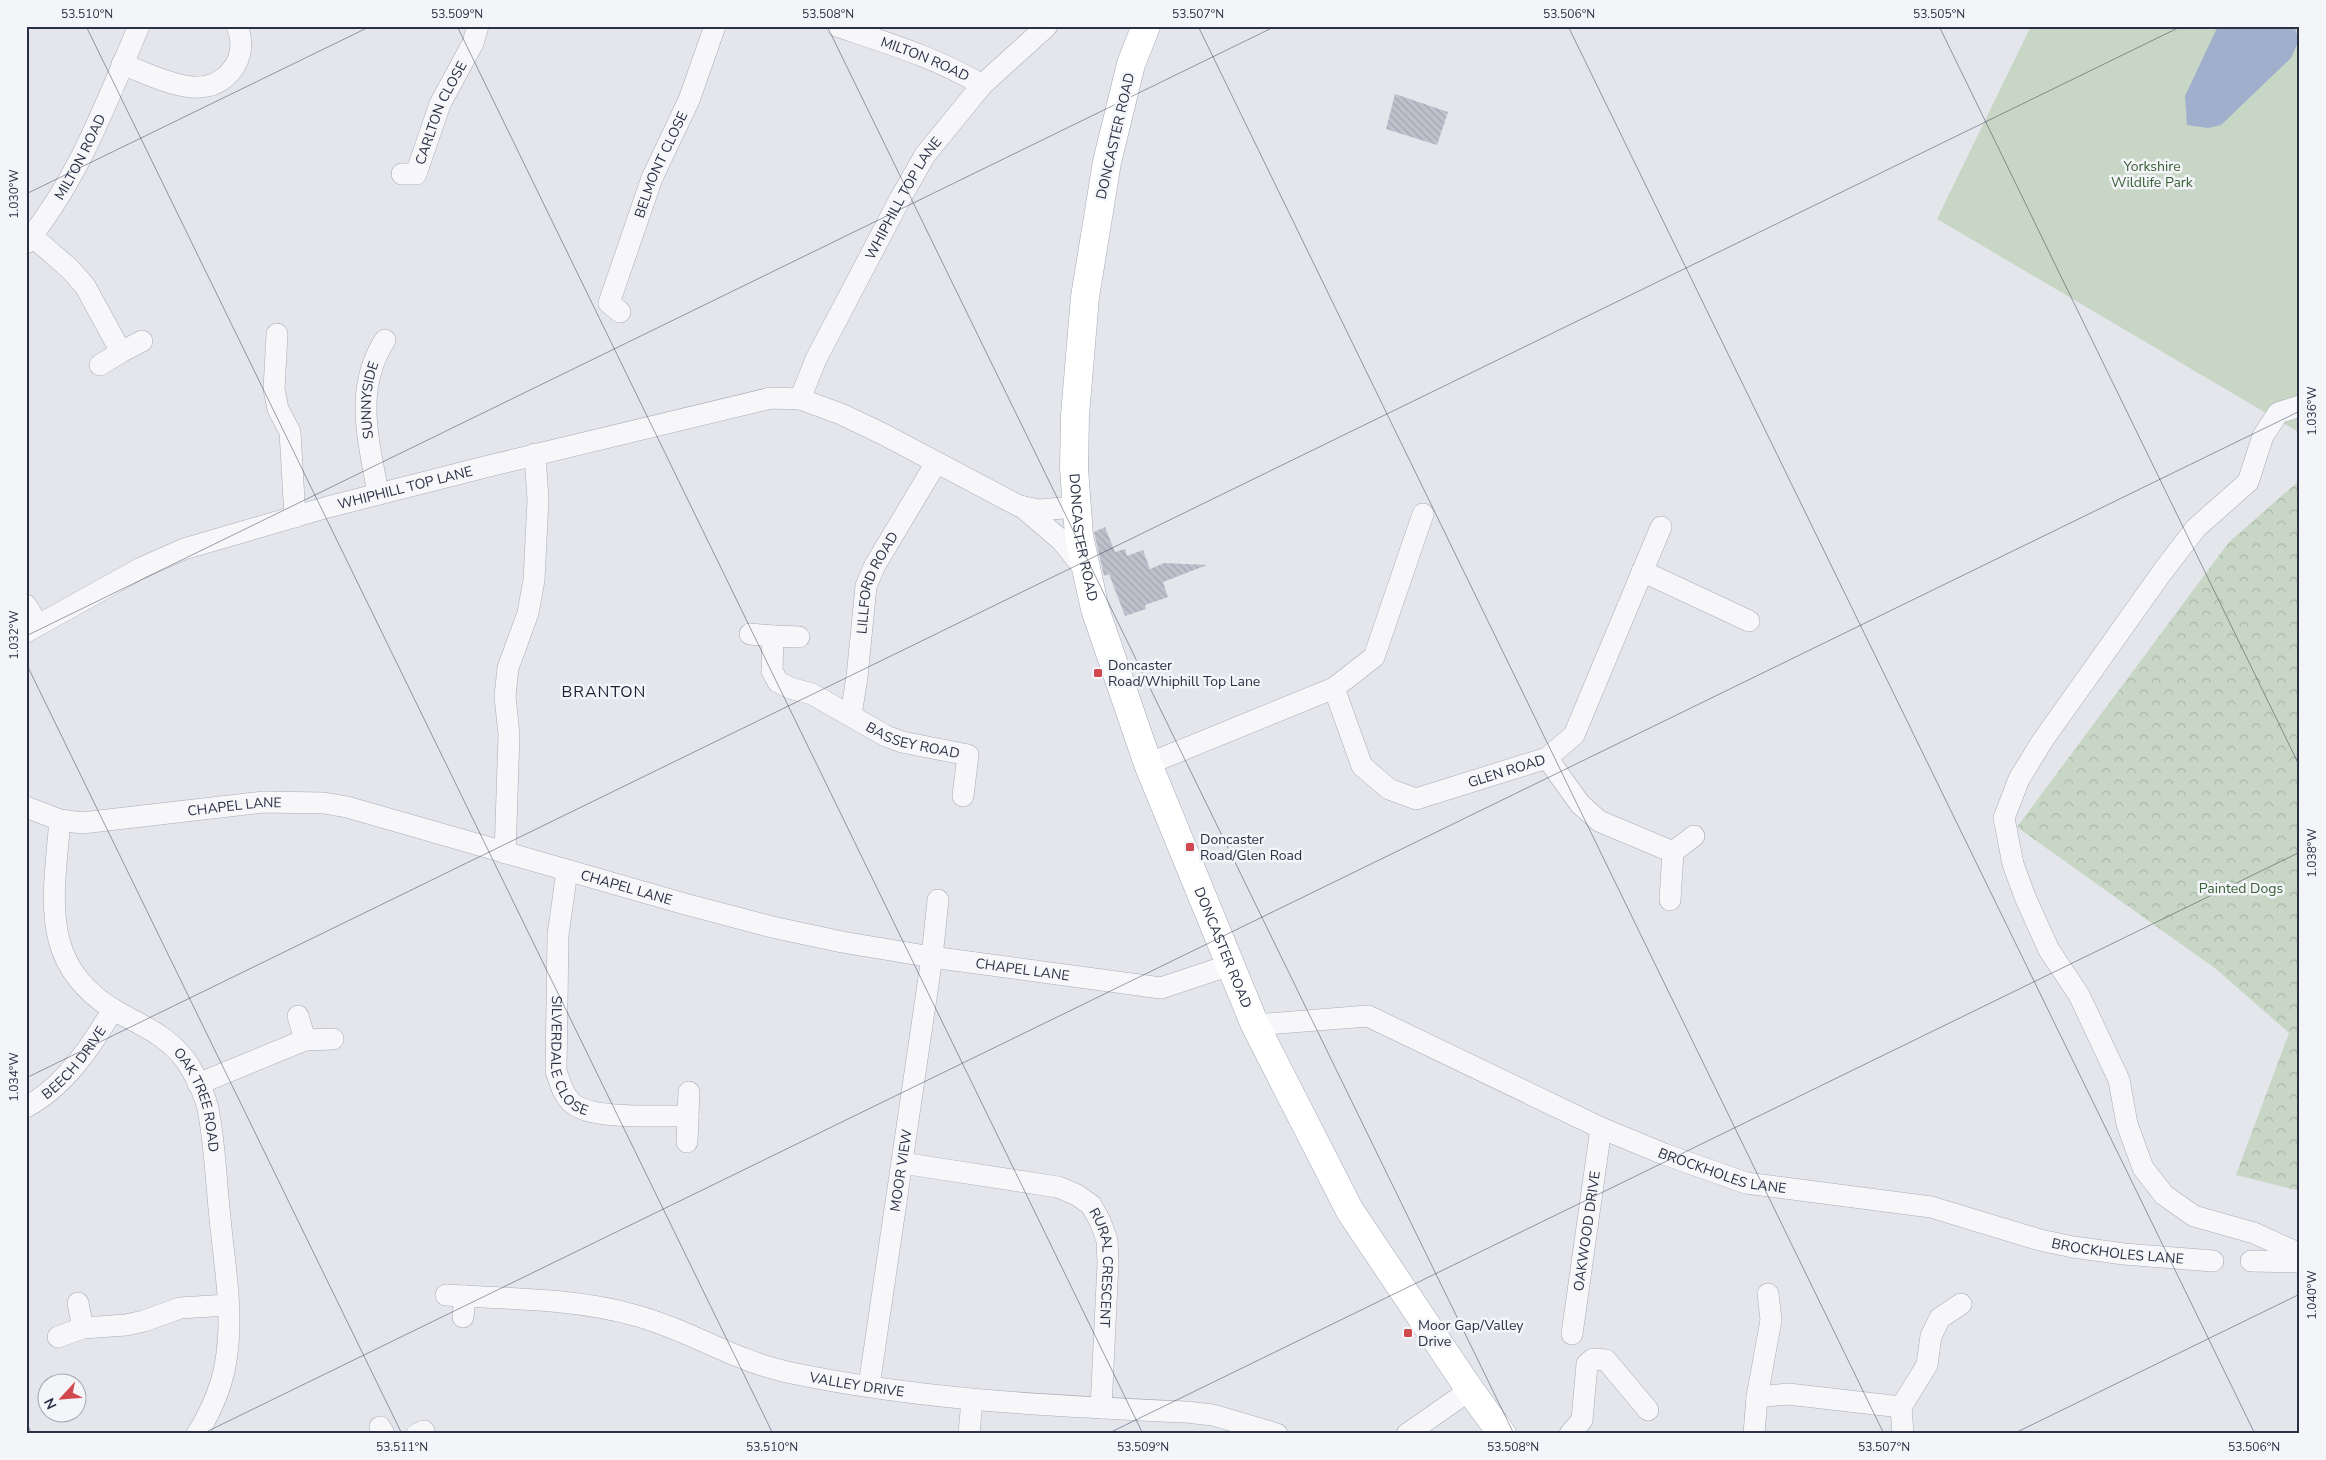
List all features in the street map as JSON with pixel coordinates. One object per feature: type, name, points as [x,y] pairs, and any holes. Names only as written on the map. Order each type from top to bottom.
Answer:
[{"type":"main road","name":"DONCASTER ROAD","points":[[1146,26],[1132,64],[1107,162],[1087,287],[1075,415],[1074,468],[1076,507],[1085,571],[1095,609],[1148,764],[1255,1025],[1350,1211],[1470,1390]]},
{"type":"main road","points":[[1470,1390],[1502,1434]]},
{"type":"street","name":"MILTON ROAD","points":[[29,240],[63,193],[78,166],[139,26]]},
{"type":"street","points":[[122,64],[182,86],[198,89],[214,85],[228,76],[238,62],[241,45],[237,26]]},
{"type":"street","name":"CARLTON CLOSE","points":[[415,177],[440,104],[473,43],[478,26]]},
{"type":"street","name":"BELMONT CLOSE","points":[[608,306],[652,178],[689,100],[715,26]]},
{"type":"street","name":"MILTON ROAD","points":[[837,26],[957,70],[982,86]]},
{"type":"street","name":"WHIPHILL TOP LANE","points":[[800,399],[816,359],[900,199],[926,156],[982,86],[1047,26]]},
{"type":"street","points":[[29,240],[70,270],[85,286],[121,352]]},
{"type":"street","points":[[277,334],[274,389],[278,409],[290,432],[295,517]]},
{"type":"street","points":[[100,365],[142,340]]},
{"type":"street","name":"SUNNYSIDE","points":[[374,348],[365,398],[366,423],[378,494]]},
{"type":"street","name":"WHIPHILL TOP LANE","points":[[32,629],[166,555],[378,494],[535,454],[771,398],[800,399],[841,414],[1021,506],[1039,510],[1076,507]]},
{"type":"street","points":[[2300,406],[2278,413],[2263,436],[2248,482],[2196,528],[2157,579],[2043,740],[2019,779],[2004,818],[2013,864],[2025,897],[2049,950],[2079,994],[2119,1080],[2127,1124],[2143,1168],[2164,1195],[2194,1216],[2254,1233],[2300,1254]]},
{"type":"street","points":[[505,853],[509,735],[505,696],[508,668],[528,613],[534,580],[538,500],[535,454]]},
{"type":"street","name":"LILLFORD ROAD","points":[[850,715],[857,677],[866,586],[876,565],[936,463]]},
{"type":"street","points":[[1021,506],[1061,540],[1085,571]]},
{"type":"street","points":[[1148,764],[1334,688],[1374,657],[1423,514]]},
{"type":"street","name":"GLEN ROAD","points":[[1334,688],[1362,766],[1389,789],[1416,799],[1547,758],[1574,735],[1661,526]]},
{"type":"street","points":[[1642,571],[1749,621]]},
{"type":"street","points":[[26,605],[32,629]]},
{"type":"street","points":[[750,634],[799,637]]},
{"type":"street","name":"BASSEY ROAD","points":[[773,636],[772,671],[778,682],[790,688],[812,694],[886,736],[902,742],[975,756],[963,796]]},
{"type":"street","points":[[1547,758],[1580,804],[1599,821],[1673,852]]},
{"type":"street","name":"CHAPEL LANE","points":[[26,806],[60,820],[82,823],[264,802],[324,802],[772,927],[842,942],[932,957],[1161,988],[1230,965]]},
{"type":"street","name":"OAK TREE ROAD","points":[[60,820],[53,899],[55,925],[60,946],[69,966],[80,983],[95,997],[158,1034],[177,1050],[190,1066],[207,1107],[211,1127],[228,1305],[228,1352],[214,1403],[197,1434]]},
{"type":"street","points":[[1670,900],[1673,852],[1694,836]]},
{"type":"street","name":"SILVERDALE CLOSE","points":[[567,871],[558,935],[556,1071],[562,1091],[571,1103],[586,1112],[688,1116]]},
{"type":"street","name":"MOOR VIEW","points":[[870,1386],[932,957],[938,900]]},
{"type":"street","name":"BEECH DRIVE","points":[[26,1107],[54,1089],[100,1032],[113,1009]]},
{"type":"street","points":[[298,1016],[305,1040]]},
{"type":"street","name":"BROCKHOLES LANE","points":[[1255,1025],[1368,1016],[1601,1128],[1664,1154],[1746,1183],[1931,1207],[2040,1240],[2073,1247],[2124,1254],[2213,1261]]},
{"type":"street","points":[[198,1084],[305,1040],[333,1039]]},
{"type":"street","points":[[687,1142],[690,1092]]},
{"type":"street","name":"OAKWOOD DRIVE","points":[[1572,1334],[1601,1128]]},
{"type":"street","name":"RURAL CRESCENT","points":[[902,1163],[1058,1186],[1091,1205],[1100,1221],[1107,1240],[1108,1263],[1101,1408]]},
{"type":"street","points":[[2251,1260],[2300,1262]]},
{"type":"street","points":[[1754,1434],[1757,1397],[1771,1320],[1768,1294]]},
{"type":"street","points":[[78,1302],[83,1328]]},
{"type":"street","name":"VALLEY DRIVE","points":[[458,1303],[581,1304],[609,1309],[661,1324],[752,1362],[786,1372],[972,1400],[1214,1415],[1277,1434]]},
{"type":"street","points":[[1903,1434],[1901,1407],[1926,1365],[1931,1336],[1940,1318],[1961,1304]]},
{"type":"street","points":[[58,1337],[83,1328],[126,1325],[180,1308],[228,1305]]},
{"type":"street","points":[[1570,1434],[1582,1420],[1587,1364],[1593,1359],[1606,1360],[1649,1409]]},
{"type":"street","points":[[1407,1434],[1470,1390]]},
{"type":"street","points":[[1757,1397],[1788,1394],[1901,1407]]},
{"type":"street","points":[[970,1434],[972,1400]]},
{"type":"green space","name":"Yorkshire Wildlife Park","points":[[2031,26],[2300,26],[2300,433],[1937,219]]},
{"type":"green space","name":"Painted Dogs","points":[[2300,480],[2300,1191],[2236,1175],[2289,1033],[2216,969],[2017,827],[2229,542]]},
{"type":"water","points":[[2218,26],[2294,26],[2299,40],[2291,58],[2221,125],[2208,128],[2187,125],[2185,96]]},
{"type":"building","points":[[1395,94],[1448,112],[1437,145],[1386,129]]},
{"type":"building","points":[[1105,527],[1115,552],[1125,549],[1127,556],[1143,550],[1150,569],[1164,563],[1207,565],[1163,582],[1168,597],[1145,605],[1146,609],[1125,616],[1109,574],[1104,576],[1094,532]]},
{"type":"place","name":"Doncaster Road/Whiphill Top Lane","points":[[1098,673]]},
{"type":"place","name":"Doncaster Road/Glen Road","points":[[1190,847]]},
{"type":"place","name":"Moor Gap/Valley Drive","points":[[1408,1333]]},
{"type":"district","name":"BRANTON","points":[[604,691]]}]
